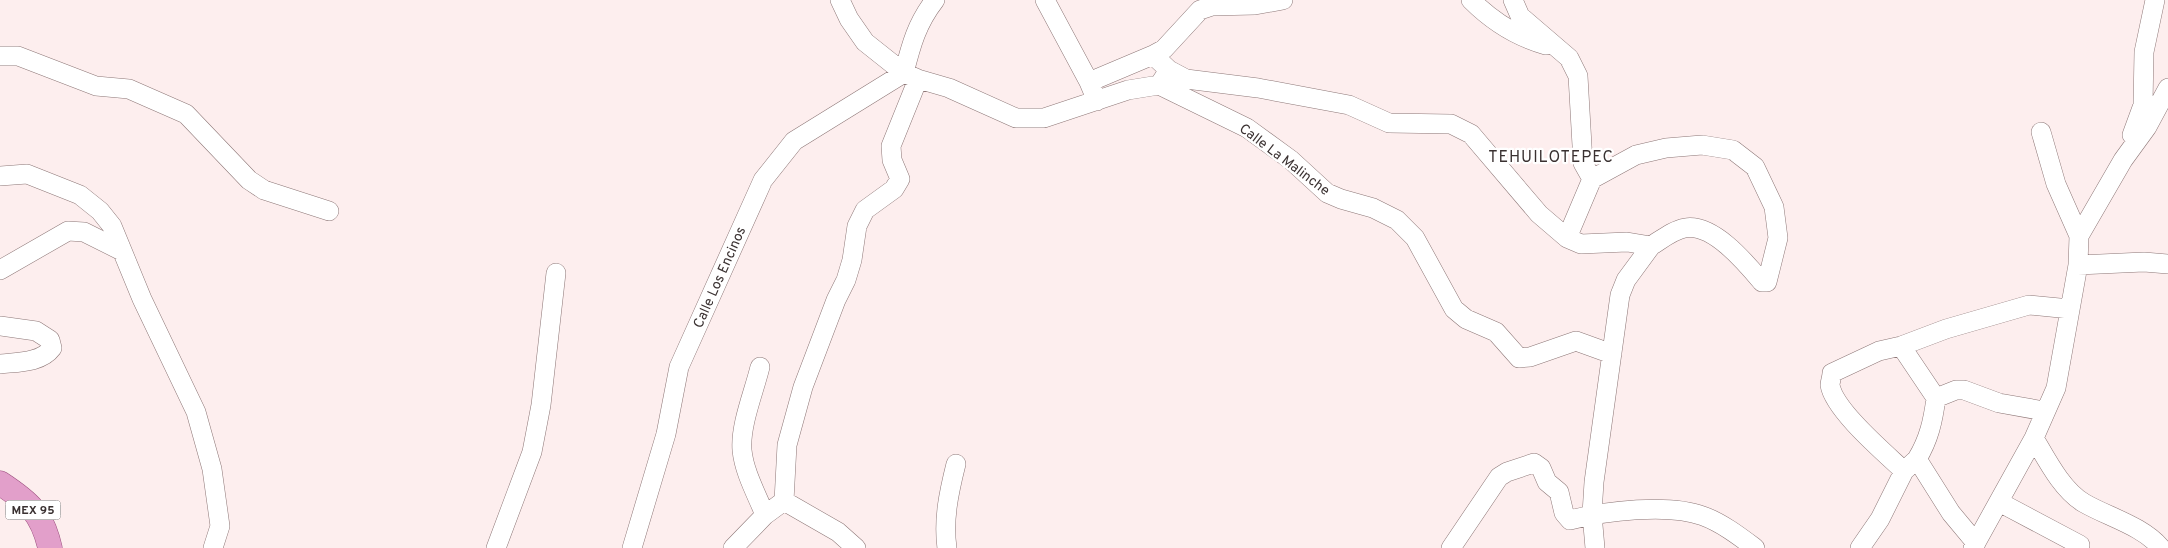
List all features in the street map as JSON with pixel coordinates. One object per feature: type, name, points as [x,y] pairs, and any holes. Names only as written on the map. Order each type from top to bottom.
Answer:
[{"type":"main road","name":"MEX 95","points":[[0,483],[26,500],[45,527],[50,548]]},
{"type":"street","points":[[840,0],[849,20],[865,42],[911,76],[949,88],[1016,118],[1044,118],[1164,78],[1258,88],[1349,105],[1388,123],[1450,124],[1471,134],[1539,214],[1567,238],[1582,244],[1627,242],[1651,246]]},
{"type":"street","points":[[784,501],[787,445],[803,387],[836,300],[846,280],[852,260],[857,226],[866,210],[894,189],[900,180],[892,160],[891,146],[911,76],[911,44],[922,17],[935,0]]},
{"type":"street","points":[[1045,0],[1089,82],[1097,101]]},
{"type":"street","points":[[1089,82],[1164,49],[1202,5],[1255,5],[1283,0]]},
{"type":"street","points":[[1471,0],[1500,24],[1525,39],[1556,48]]},
{"type":"street","points":[[1513,0],[1520,16],[1569,58],[1578,76],[1583,163],[1592,179]]},
{"type":"street","points":[[2123,160],[2142,105],[2144,52],[2155,0]]},
{"type":"street","points":[[1153,55],[1164,78]]},
{"type":"street","points":[[0,56],[18,56],[96,86],[129,89],[186,114],[249,180],[264,190],[329,211]]},
{"type":"street","name":"Calle Los Encinos","points":[[632,548],[666,434],[678,367],[763,180],[794,141],[911,76]]},
{"type":"street","name":"Calle La Malinche","points":[[1164,78],[1247,128],[1291,160],[1327,193],[1373,208],[1397,220],[1415,238],[1454,309],[1466,319],[1496,332],[1519,358],[1530,357],[1576,341],[1612,354]]},
{"type":"street","points":[[2079,236],[2123,160],[2147,127],[2168,88]]},
{"type":"street","points":[[2041,132],[2056,184],[2079,236],[2078,265],[2056,388],[2044,411],[2034,438],[1974,546],[1951,513],[1910,465],[1869,438],[1851,418],[1836,399],[1830,384],[1832,374],[1879,351],[1900,346],[1946,328],[2030,305],[2070,309]]},
{"type":"street","points":[[1567,238],[1592,179],[1636,155],[1666,148],[1702,145],[1733,150],[1755,167],[1774,207],[1778,238],[1769,278],[1764,283],[1738,254],[1722,241],[1704,231],[1686,227],[1671,233],[1651,246],[1626,280],[1620,295],[1595,474],[1592,514],[1595,548]]},
{"type":"street","points":[[0,176],[27,174],[80,195],[100,211],[112,226],[142,299],[196,412],[212,469],[220,526],[213,548]]},
{"type":"street","points":[[0,270],[68,231],[84,232],[122,251]]},
{"type":"street","points":[[2078,265],[2144,262],[2168,264]]},
{"type":"street","points":[[496,548],[532,452],[541,405],[556,273]]},
{"type":"street","points":[[0,326],[36,331],[50,340],[52,348],[48,354],[40,358],[0,364]]},
{"type":"street","points":[[1860,548],[1880,519],[1910,465],[1924,447],[1933,426],[1936,398],[1900,346]]},
{"type":"street","points":[[760,368],[743,431],[742,450],[749,475],[765,515]]},
{"type":"street","points":[[1936,398],[1956,390],[1964,390],[1999,403],[2044,411]]},
{"type":"street","points":[[2034,438],[2065,484],[2082,502],[2148,536],[2161,548]]},
{"type":"street","points":[[1451,548],[1499,477],[1507,472],[1534,463],[1538,464],[1547,482],[1559,492],[1566,517],[1570,520],[1592,514],[1646,510],[1675,511],[1702,515],[1722,525],[1755,548]]},
{"type":"street","points":[[947,548],[944,527],[956,464]]},
{"type":"street","points":[[733,548],[765,515],[784,501]]},
{"type":"street","points":[[784,501],[838,532],[856,548]]},
{"type":"street","points":[[1999,502],[2080,545]]},
{"type":"district","name":"TEHUILOTEPEC","points":[[1551,156]]}]
